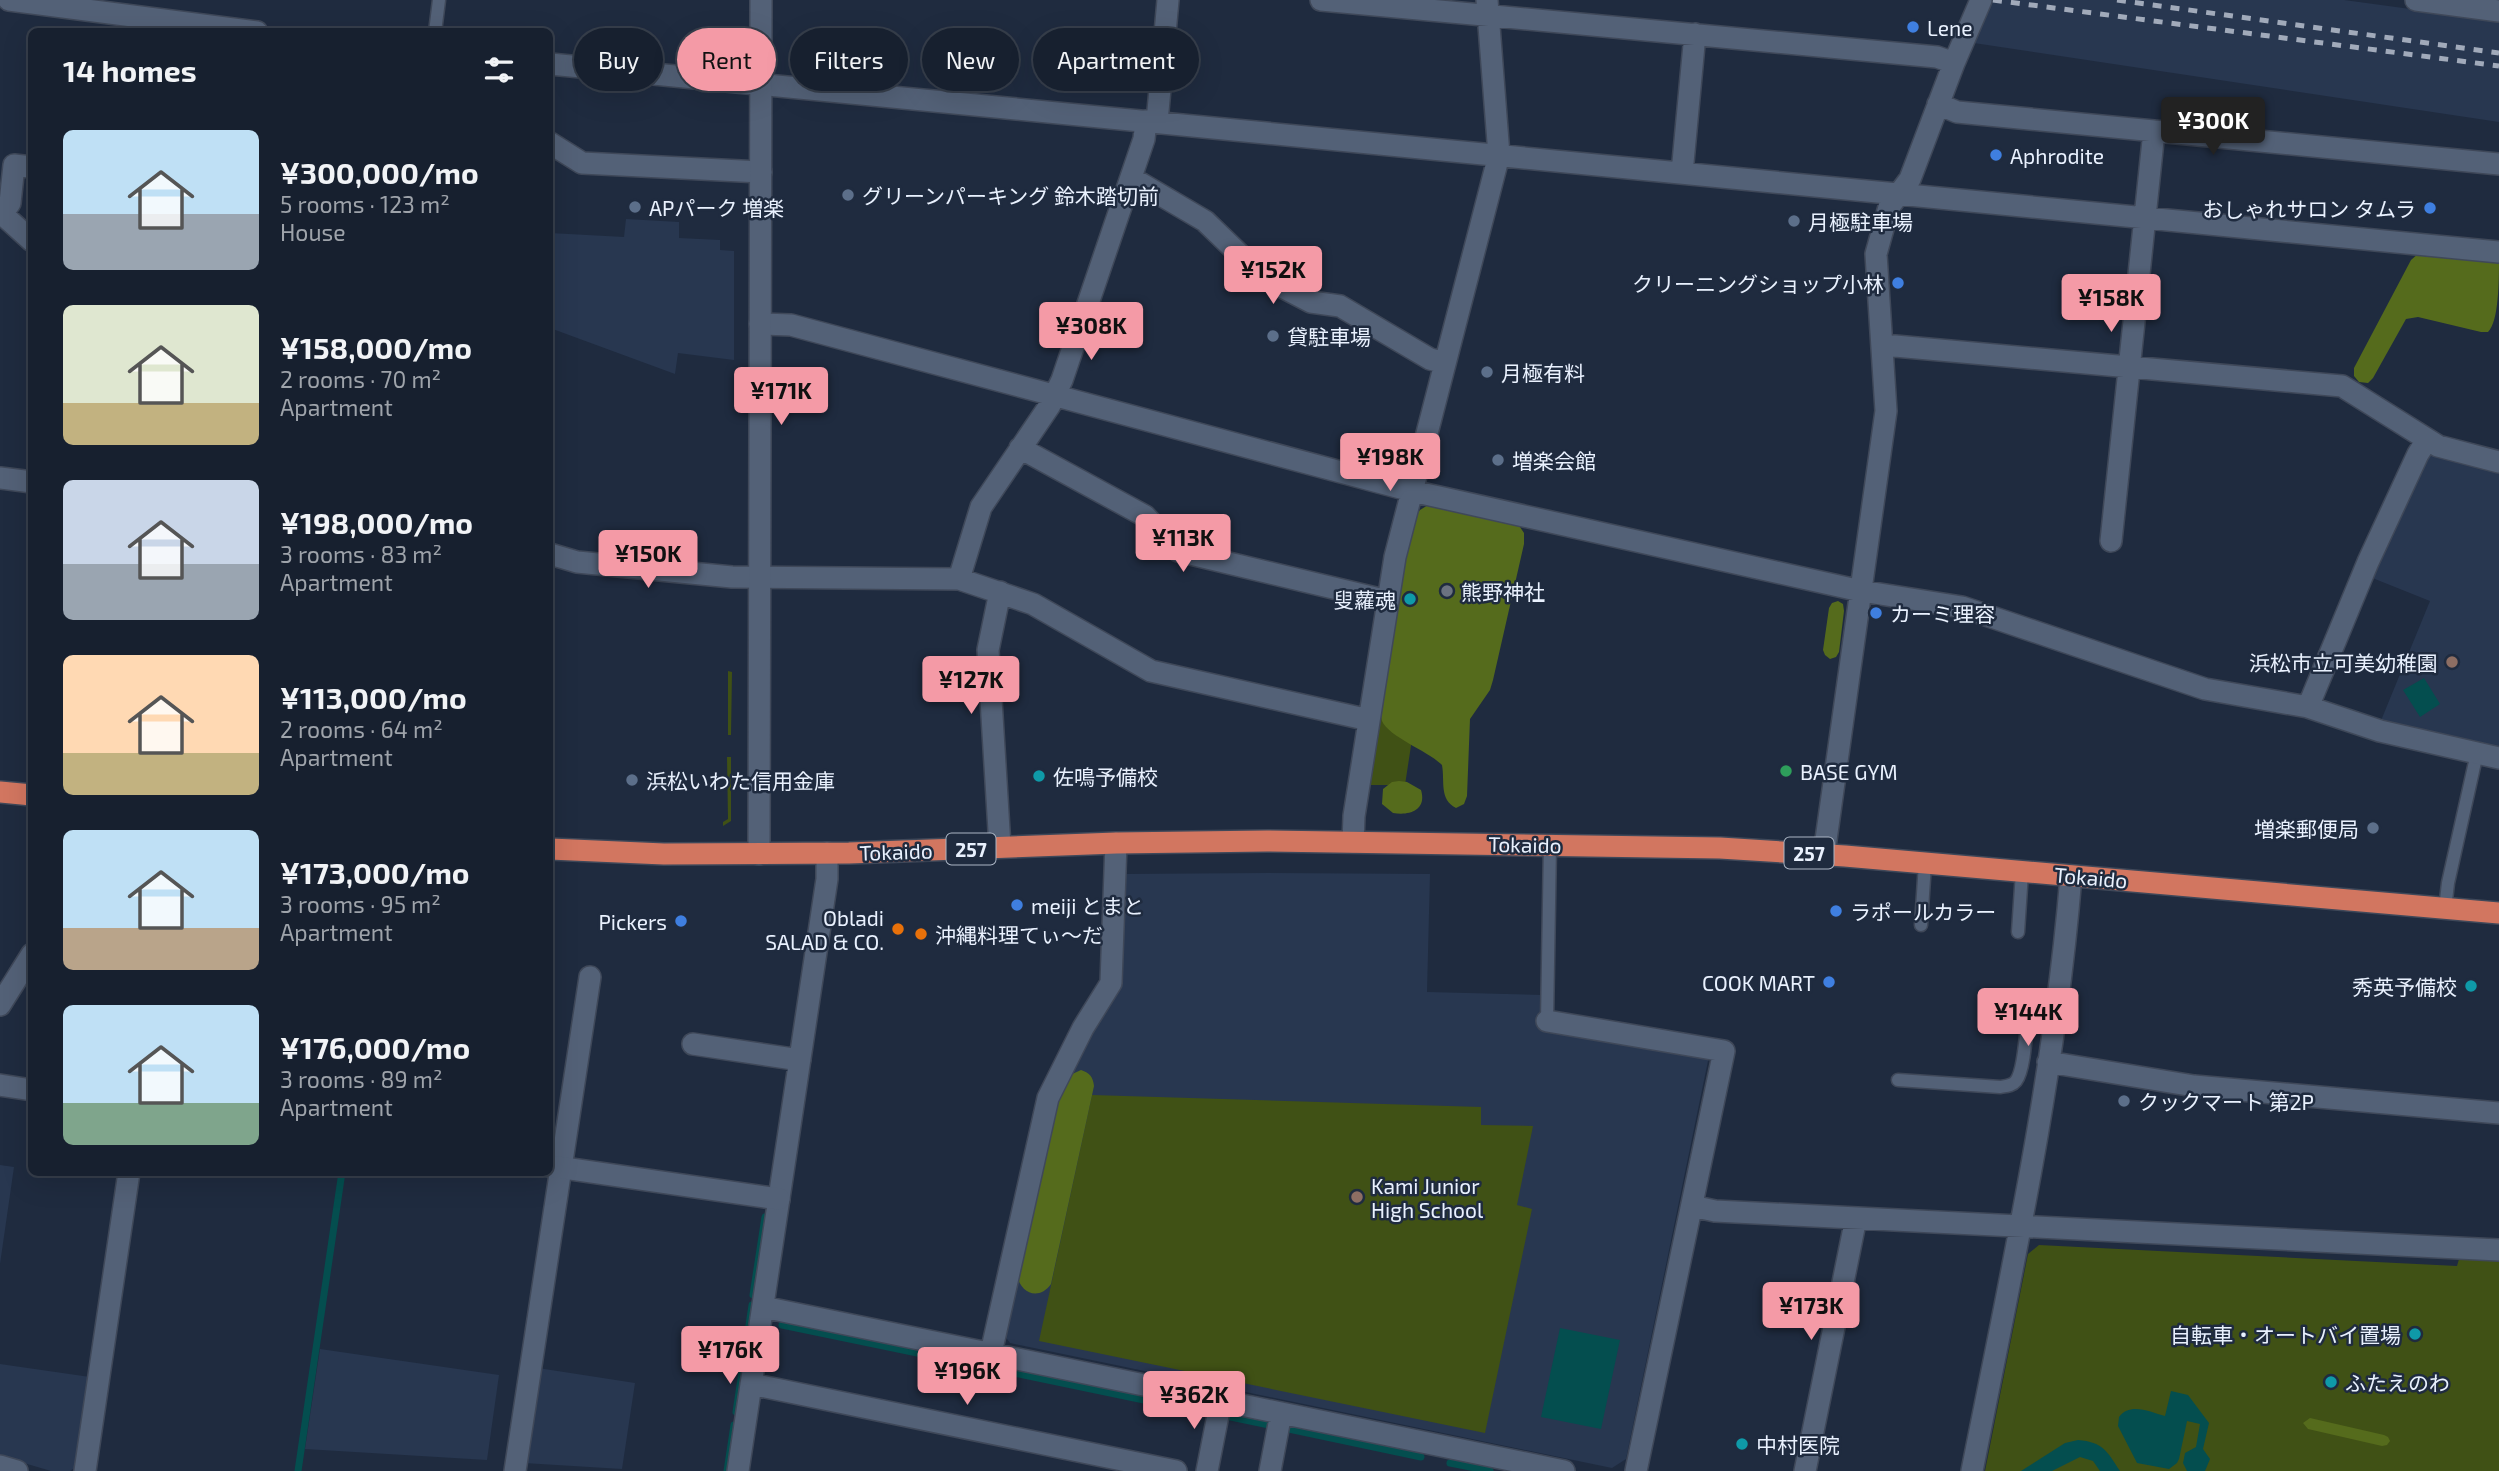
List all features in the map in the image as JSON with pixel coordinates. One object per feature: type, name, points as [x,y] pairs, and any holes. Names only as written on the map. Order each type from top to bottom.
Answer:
[{"type":"highway","points":[[0,792],[28,795]]},
{"type":"highway","name":"Tokaido","points":[[553,849],[651,854],[759,854],[1116,843],[1353,842],[1720,848],[1824,854],[2499,914]]},
{"type":"street","points":[[9,0],[165,17],[232,28]]},
{"type":"street","points":[[761,0],[761,28]]},
{"type":"street","points":[[959,579],[981,507],[1056,396],[1151,122],[1168,0]]},
{"type":"street","points":[[1321,0],[1488,8],[1695,34],[1937,57],[1954,63]]},
{"type":"street","points":[[1824,854],[1885,419],[1876,254],[1889,207],[1910,179],[1981,0]]},
{"type":"street","points":[[2416,0],[2499,12]]},
{"type":"street","points":[[1353,842],[1354,816],[1395,556],[1499,155],[1488,8]]},
{"type":"street","points":[[1682,173],[1695,34]]},
{"type":"street","points":[[553,64],[677,76]]},
{"type":"street","points":[[776,85],[2499,252]]},
{"type":"street","points":[[759,854],[761,91]]},
{"type":"street","points":[[1938,104],[1957,112],[2499,164]]},
{"type":"street","points":[[2111,541],[2154,131]]},
{"type":"street","points":[[553,145],[582,163],[761,172]]},
{"type":"street","points":[[28,167],[14,165],[10,203],[1,213],[28,237]]},
{"type":"street","points":[[1130,180],[1142,184],[1205,221],[1263,277],[1311,302],[1340,306],[1430,359],[1445,363]]},
{"type":"street","points":[[760,324],[791,324],[1412,491],[1861,591],[1962,607],[2205,689],[2308,707],[2379,731],[2499,758]]},
{"type":"street","points":[[1882,346],[2342,386],[2438,446],[2499,462]]},
{"type":"street","points":[[2308,707],[2366,567],[2427,440]]},
{"type":"street","points":[[1020,449],[1145,516],[1178,551],[1388,601]]},
{"type":"street","points":[[0,478],[28,482]]},
{"type":"street","points":[[553,555],[577,562],[760,578],[959,579],[1047,611],[1151,671],[1369,720]]},
{"type":"street","points":[[1000,592],[988,650],[1000,847]]},
{"type":"street","points":[[991,1353],[1048,1098],[1078,1037],[1111,983],[1116,843]]},
{"type":"street","points":[[738,1471],[827,879],[827,853]]},
{"type":"street","points":[[1972,1471],[2020,1226],[2048,1062],[2071,876]]},
{"type":"street","points":[[0,1005],[28,960]]},
{"type":"street","points":[[515,1471],[555,1167],[590,977]]},
{"type":"street","points":[[1548,1021],[1724,1051],[1636,1471]]},
{"type":"street","points":[[693,1044],[800,1060]]},
{"type":"street","points":[[2048,1062],[2194,1086],[2499,1113]]},
{"type":"street","points":[[0,1085],[28,1089]]},
{"type":"street","points":[[555,1167],[779,1199]]},
{"type":"street","points":[[85,1471],[128,1176]]},
{"type":"street","points":[[1692,1206],[1715,1211],[2499,1250]]},
{"type":"street","points":[[1805,1471],[1856,1218]]},
{"type":"street","points":[[763,1307],[1564,1471]]},
{"type":"street","points":[[751,1384],[1176,1471]]},
{"type":"street","points":[[1207,1471],[1221,1401]]},
{"type":"street","points":[[1270,1471],[1281,1413]]},
{"type":"street","points":[[0,1466],[18,1471]]},
{"type":"lane","points":[[436,28],[439,0]]},
{"type":"lane","points":[[2445,909],[2448,883],[2477,753]]},
{"type":"lane","points":[[1548,1021],[1550,845]]},
{"type":"lane","points":[[1922,925],[1925,863]]},
{"type":"lane","points":[[2018,932],[2022,872]]},
{"type":"lane","points":[[2013,1011],[2054,1016]]},
{"type":"lane","points":[[1898,1080],[2010,1086],[2018,1079],[2021,1070],[2028,1013]]},
{"type":"shaded area","points":[[1992,0],[2344,0],[2499,21],[2499,122],[1974,43]]},
{"type":"shaded area","points":[[626,219],[679,222],[679,238],[720,240],[720,250],[734,251],[734,360],[678,353],[675,374],[553,329],[553,233],[624,237]]},
{"type":"shaded area","name":"浜松市立可美幼稚園","points":[[2435,453],[2499,470],[2499,751],[2380,723],[2430,601],[2370,577],[2424,458]]},
{"type":"shaded area","points":[[2424,678],[2440,704],[2420,717],[2403,690]]},
{"type":"shaded area","name":"Kami Junior High School","points":[[1124,874],[1430,874],[1427,992],[1542,995],[1542,1028],[1709,1056],[1626,1459],[1612,1468],[1010,1343],[1004,1335],[1051,1119],[1081,1050],[1120,986]]},
{"type":"shaded area","points":[[0,1165],[14,1167],[0,1264]]},
{"type":"shaded area","points":[[1560,1328],[1620,1340],[1601,1429],[1541,1417]]},
{"type":"shaded area","points":[[320,1349],[499,1375],[487,1460],[305,1449]]},
{"type":"shaded area","points":[[0,1364],[90,1377],[76,1467],[70,1471],[51,1471],[0,1456]]},
{"type":"shaded area","points":[[538,1368],[635,1383],[622,1469],[524,1463]]},
{"type":"shaded area","points":[[2171,1391],[2188,1395],[2209,1423],[2203,1449],[2210,1459],[2205,1471],[2187,1471],[2183,1463],[2185,1453],[2196,1447],[2200,1424],[2187,1421],[2179,1459],[2169,1469],[2137,1463],[2118,1426],[2119,1417],[2129,1410],[2140,1409],[2165,1416]]},
{"type":"shaded area","points":[[2078,1440],[2099,1445],[2120,1471],[2100,1471],[2093,1461],[2080,1457],[2052,1471],[2021,1471],[2065,1443]]},
{"type":"green space","points":[[2419,253],[2499,261],[2498,300],[2492,327],[2488,332],[2481,332],[2418,317],[2406,319],[2373,378],[2368,383],[2359,382],[2354,376],[2354,368],[2411,260]]},
{"type":"green space","points":[[1428,505],[1518,524],[1524,533],[1524,544],[1493,680],[1490,690],[1470,719],[1467,796],[1464,804],[1456,808],[1445,795],[1442,765],[1392,733],[1382,721],[1380,709],[1404,558],[1414,518]]},
{"type":"green space","points":[[1838,601],[1843,604],[1844,611],[1839,652],[1836,657],[1830,659],[1823,650],[1829,608],[1832,603]]},
{"type":"green space","points":[[1392,635],[1427,641],[1405,785],[1368,785]]},
{"type":"green space","points":[[728,671],[732,672],[731,735],[728,735]]},
{"type":"green space","points":[[727,757],[731,757],[731,821],[723,826],[723,822],[728,819]]},
{"type":"green space","points":[[1392,782],[1407,782],[1421,790],[1422,802],[1416,810],[1393,813],[1382,804],[1383,789]]},
{"type":"green space","points":[[1081,1070],[1087,1072],[1094,1086],[1051,1284],[1042,1292],[1031,1293],[1022,1287],[1017,1275],[1051,1119],[1068,1076]]},
{"type":"green space","points":[[1092,1095],[1481,1107],[1481,1125],[1533,1126],[1517,1205],[1532,1209],[1485,1433],[1039,1341]]},
{"type":"green space","points":[[2039,1245],[2457,1266],[2459,1259],[2499,1261],[2499,1471],[1985,1471],[2028,1254]]},
{"type":"green space","points":[[2310,1418],[2384,1435],[2390,1441],[2382,1446],[2308,1429],[2303,1423]]},
{"type":"waterway","points":[[298,1471],[341,1176]]},
{"type":"waterway","points":[[753,1295],[765,1217]]},
{"type":"waterway","points":[[736,1412],[752,1305]]},
{"type":"waterway","points":[[782,1325],[1211,1414]]},
{"type":"waterway","points":[[1226,1416],[1273,1426]]},
{"type":"waterway","points":[[727,1471],[734,1425]]},
{"type":"waterway","points":[[1284,1428],[1421,1457]]},
{"type":"waterway","points":[[1450,1463],[1490,1471]]},
{"type":"railway","points":[[1993,0],[2499,66]]},
{"type":"railway","points":[[2117,0],[2499,53]]},
{"type":"place","name":"Lene","points":[[1913,27]]},
{"type":"place","name":"Aphrodite","points":[[1996,155]]},
{"type":"place","name":"グリーンパーキング 鈴木踏切前","points":[[848,195]]},
{"type":"place","name":"APパーク 増楽","points":[[635,207]]},
{"type":"place","name":"おしゃれサロン タムラ","points":[[2430,208]]},
{"type":"place","name":"月極駐車場","points":[[1794,221]]},
{"type":"place","name":"クリーニングショップ小林","points":[[1898,283]]},
{"type":"place","name":"貸駐車場","points":[[1273,336]]},
{"type":"place","name":"月極有料","points":[[1487,372]]},
{"type":"place","name":"増楽会館","points":[[1498,460]]},
{"type":"place","name":"熊野神社","points":[[1447,591]]},
{"type":"place","name":"叟蘿魂","points":[[1410,599]]},
{"type":"place","name":"カーミ理容","points":[[1876,613]]},
{"type":"place","name":"浜松市立可美幼稚園","points":[[2452,662]]},
{"type":"place","name":"BASE GYM","points":[[1786,771]]},
{"type":"place","name":"佐鳴予備校","points":[[1039,776]]},
{"type":"place","name":"浜松いわた信用金庫","points":[[632,780]]},
{"type":"place","name":"増楽郵便局","points":[[2373,828]]},
{"type":"place","name":"meiji とまと","points":[[1017,905]]},
{"type":"place","name":"ラポールカラー","points":[[1836,911]]},
{"type":"place","name":"Pickers","points":[[681,921]]},
{"type":"place","name":"Obladi SALAD & CO.","points":[[898,929]]},
{"type":"place","name":"沖縄料理てぃ〜だ","points":[[921,934]]},
{"type":"place","name":"COOK MART","points":[[1829,982]]},
{"type":"place","name":"秀英予備校","points":[[2471,986]]},
{"type":"place","name":"クックマート 第2P","points":[[2124,1101]]},
{"type":"place","name":"Kami Junior High School","points":[[1357,1197]]},
{"type":"place","name":"自転車・オートバイ置場","points":[[2415,1334]]},
{"type":"place","name":"ふたえのわ","points":[[2331,1382]]},
{"type":"place","name":"中村医院","points":[[1742,1444]]}]
